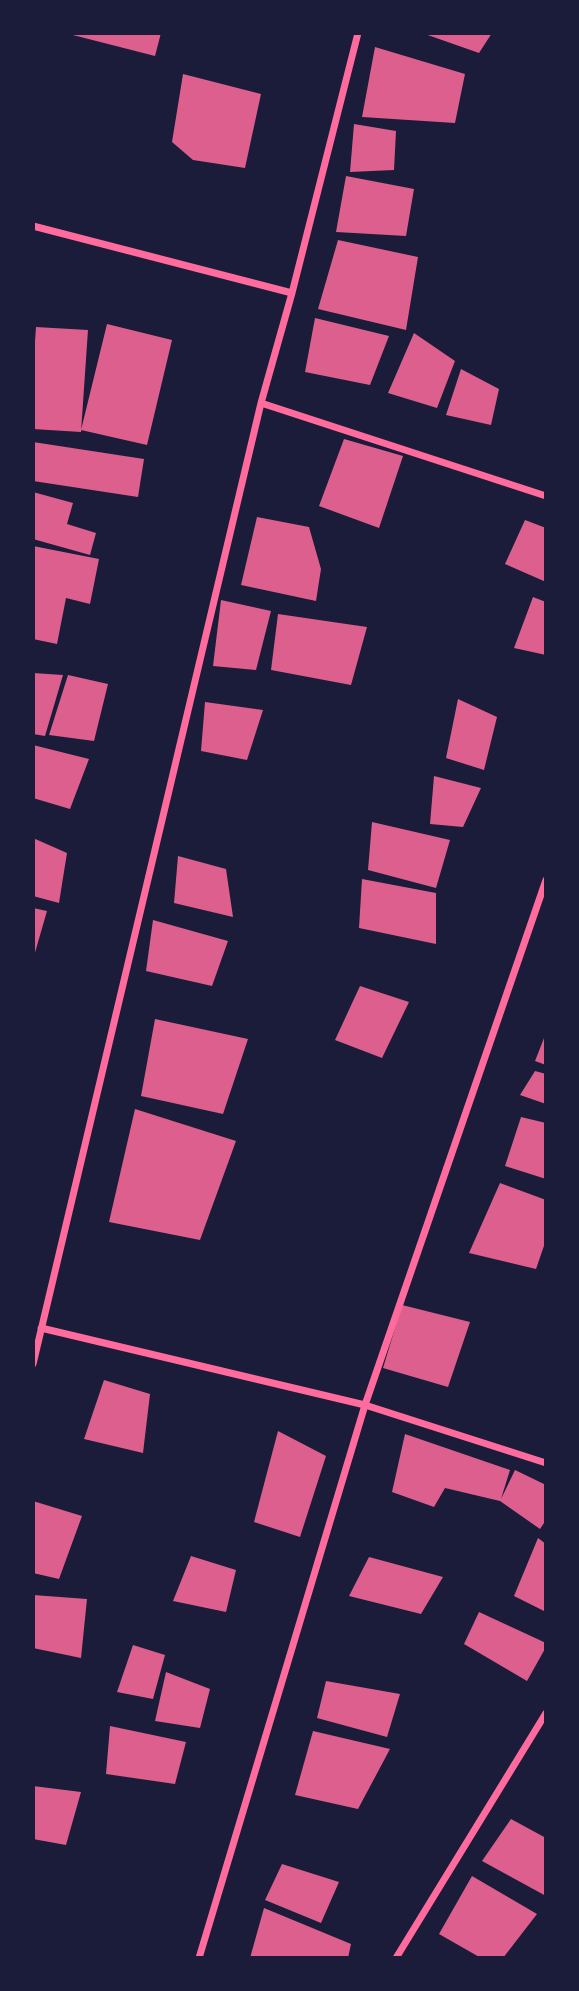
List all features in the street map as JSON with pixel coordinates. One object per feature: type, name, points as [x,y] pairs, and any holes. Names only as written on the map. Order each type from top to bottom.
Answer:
[{"type":"street","points":[[33,1364],[261,404],[358,33]]},
{"type":"street","points":[[33,226],[292,293]]},
{"type":"street","points":[[261,404],[546,496]]},
{"type":"street","points":[[199,1958],[365,1405],[546,880]]},
{"type":"street","points":[[41,1328],[365,1405],[546,1463]]},
{"type":"street","points":[[396,1958],[546,1713]]},
{"type":"building","points":[[65,33],[161,33],[155,56]]},
{"type":"building","points":[[422,33],[492,33],[479,53]]},
{"type":"building","points":[[375,47],[465,74],[455,123],[362,117]]},
{"type":"building","points":[[183,74],[261,94],[245,168],[193,160],[172,142]]},
{"type":"building","points":[[354,124],[396,131],[394,170],[350,172]]},
{"type":"building","points":[[346,176],[414,189],[406,236],[336,232]]},
{"type":"building","points":[[338,240],[418,257],[406,330],[318,309]]},
{"type":"building","points":[[315,318],[389,336],[370,385],[305,372]]},
{"type":"building","points":[[107,324],[172,340],[147,445],[81,430]]},
{"type":"building","points":[[36,327],[88,330],[81,432],[33,429]]},
{"type":"building","points":[[414,333],[455,361],[437,408],[388,393]]},
{"type":"building","points":[[461,369],[499,389],[491,425],[446,415]]},
{"type":"building","points":[[344,439],[403,456],[379,528],[319,506]]},
{"type":"building","points":[[33,442],[144,459],[138,497],[33,481]]},
{"type":"building","points":[[33,492],[73,503],[67,524],[96,533],[90,555],[33,539]]},
{"type":"building","points":[[257,517],[309,527],[321,569],[316,601],[241,585]]},
{"type":"building","points":[[525,520],[546,528],[546,582],[505,564]]},
{"type":"building","points":[[33,546],[99,559],[90,604],[66,598],[57,644],[33,639]]},
{"type":"building","points":[[533,597],[546,602],[546,655],[514,648]]},
{"type":"building","points":[[221,600],[271,611],[256,670],[213,666]]},
{"type":"building","points":[[278,614],[367,627],[351,685],[271,670]]},
{"type":"building","points":[[33,673],[63,675],[45,736],[33,734]]},
{"type":"building","points":[[68,675],[108,684],[94,741],[49,735]]},
{"type":"building","points":[[458,699],[497,717],[484,770],[446,758]]},
{"type":"building","points":[[205,702],[263,710],[247,760],[201,751]]},
{"type":"building","points":[[33,745],[89,759],[70,809],[33,798]]},
{"type":"building","points":[[434,776],[481,788],[463,827],[430,824]]},
{"type":"building","points":[[372,822],[450,840],[436,888],[368,870]]},
{"type":"building","points":[[33,838],[67,853],[59,903],[33,896]]},
{"type":"building","points":[[178,856],[226,869],[233,917],[174,903]]},
{"type":"building","points":[[362,879],[436,893],[436,944],[359,928]]},
{"type":"building","points":[[33,908],[47,911],[34,956],[33,956]]},
{"type":"building","points":[[153,920],[228,941],[212,986],[146,971]]},
{"type":"building","points":[[360,986],[409,1002],[382,1058],[335,1040]]},
{"type":"building","points":[[155,1019],[248,1039],[223,1114],[141,1096]]},
{"type":"building","points":[[546,1033],[546,1065],[535,1061]]},
{"type":"building","points":[[535,1071],[546,1074],[546,1104],[520,1095]]},
{"type":"building","points":[[135,1109],[236,1141],[200,1240],[109,1222]]},
{"type":"building","points":[[521,1117],[546,1123],[546,1179],[505,1166]]},
{"type":"building","points":[[500,1183],[546,1200],[546,1240],[536,1269],[469,1253]]},
{"type":"building","points":[[402,1305],[470,1322],[448,1387],[383,1368]]},
{"type":"building","points":[[104,1380],[150,1394],[143,1453],[84,1439]]},
{"type":"building","points":[[278,1431],[326,1456],[300,1537],[254,1522]]},
{"type":"building","points":[[405,1434],[510,1470],[501,1499],[515,1470],[546,1485],[546,1520],[540,1529],[500,1501],[445,1488],[434,1507],[392,1492]]},
{"type":"building","points":[[33,1501],[82,1516],[59,1579],[33,1573]]},
{"type":"building","points":[[538,1538],[546,1544],[546,1612],[514,1596]]},
{"type":"building","points":[[191,1556],[236,1570],[226,1612],[173,1601]]},
{"type":"building","points":[[369,1557],[443,1577],[421,1614],[349,1596]]},
{"type":"building","points":[[33,1595],[87,1599],[81,1658],[33,1648]]},
{"type":"building","points":[[479,1612],[546,1643],[527,1681],[464,1644]]},
{"type":"building","points":[[133,1645],[165,1655],[153,1699],[117,1692]]},
{"type":"building","points":[[166,1672],[210,1689],[200,1728],[155,1721]]},
{"type":"building","points":[[326,1681],[400,1694],[387,1737],[317,1718]]},
{"type":"building","points":[[110,1726],[186,1742],[175,1784],[106,1774]]},
{"type":"building","points":[[313,1731],[390,1749],[358,1809],[295,1795]]},
{"type":"building","points":[[33,1786],[81,1792],[66,1845],[33,1839]]},
{"type":"building","points":[[511,1819],[546,1838],[546,1896],[482,1861]]},
{"type":"building","points":[[282,1864],[339,1882],[321,1923],[265,1900]]},
{"type":"building","points":[[472,1876],[537,1914],[503,1958],[481,1958],[439,1934]]},
{"type":"building","points":[[264,1908],[351,1944],[348,1958],[250,1958]]}]
